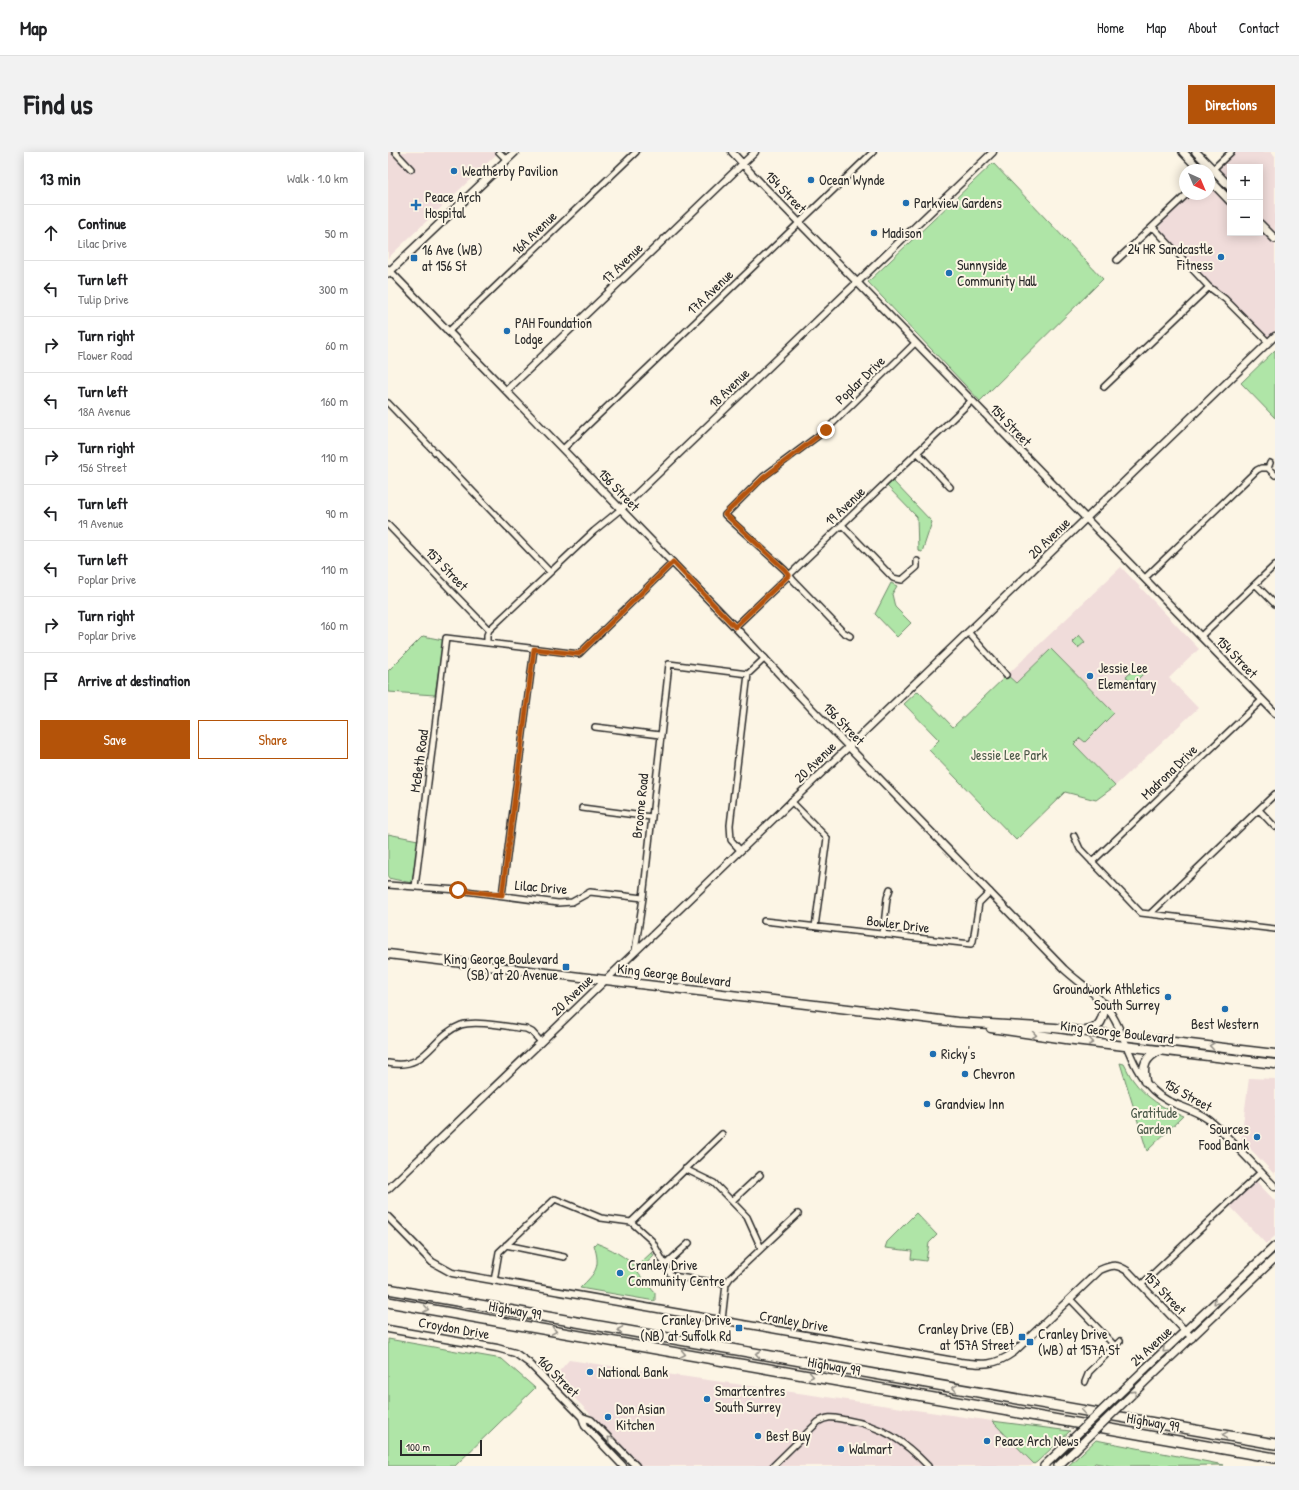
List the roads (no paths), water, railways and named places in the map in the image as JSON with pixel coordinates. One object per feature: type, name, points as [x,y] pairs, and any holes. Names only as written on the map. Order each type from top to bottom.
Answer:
[{"type":"highway","name":"Highway 99","points":[[388,1289],[1275,1444]]},
{"type":"highway","name":"Highway 99","points":[[388,1302],[1275,1458]]},
{"type":"main road","points":[[389,271],[515,152]]},
{"type":"main road","points":[[1183,152],[1194,164]]},
{"type":"main road","points":[[1196,152],[1205,164]]},
{"type":"main road","points":[[1215,174],[1227,184]]},
{"type":"main road","points":[[1215,185],[1229,200]]},
{"type":"main road","points":[[1263,227],[1275,239]]},
{"type":"main road","name":"King George Boulevard","points":[[388,954],[956,1022],[1066,1039],[1275,1064]]},
{"type":"main road","points":[[1086,1031],[1096,1028],[1101,1022],[1104,1014],[1104,1004]]},
{"type":"main road","name":"King George Boulevard","points":[[956,1022],[1086,1031],[1275,1054]]},
{"type":"main road","points":[[1145,1081],[1143,1070],[1147,1060],[1151,1055],[1160,1050]]},
{"type":"main road","points":[[1228,1058],[1234,1054],[1256,1056],[1265,1053]]},
{"type":"main road","name":"24 Avenue","points":[[1044,1466],[1275,1246]]},
{"type":"main road","name":"24 Avenue","points":[[1058,1466],[1275,1258]]},
{"type":"main road","points":[[1234,1297],[1236,1289],[1252,1274],[1259,1261]]},
{"type":"street","points":[[395,152],[411,169]]},
{"type":"street","points":[[499,152],[507,160]]},
{"type":"street","name":"16A Avenue","points":[[448,332],[636,152]]},
{"type":"street","name":"154 Street","points":[[732,152],[856,283],[1275,713]]},
{"type":"street","name":"17 Avenue","points":[[506,391],[755,152]]},
{"type":"street","name":"17A Avenue","points":[[564,449],[873,152]]},
{"type":"street","name":"18 Avenue","points":[[489,630],[550,572],[621,509],[993,152]]},
{"type":"street","points":[[1215,167],[1230,152]]},
{"type":"street","points":[[1117,260],[1181,200]]},
{"type":"street","points":[[1153,227],[1209,288],[1225,299],[1268,342]]},
{"type":"street","name":"156 Street","points":[[389,271],[564,449],[1064,969],[1097,996],[1112,1015],[1138,1071],[1145,1081],[1168,1101],[1208,1119],[1275,1187]]},
{"type":"street","points":[[1104,387],[1209,288]]},
{"type":"street","name":"20 Avenue","points":[[388,1188],[1275,336]]},
{"type":"street","name":"Poplar Drive","points":[[789,575],[725,514],[763,478],[826,430],[915,343]]},
{"type":"street","name":"19 Avenue","points":[[735,627],[971,401]]},
{"type":"street","points":[[388,403],[550,572]]},
{"type":"street","points":[[917,452],[950,487]]},
{"type":"street","points":[[1145,578],[1257,470],[1269,465],[1275,475]]},
{"type":"street","name":"157 Street","points":[[388,525],[489,630]]},
{"type":"street","points":[[842,525],[893,578],[902,580],[917,567],[917,561]]},
{"type":"street","points":[[489,630],[487,635],[487,643],[579,654],[673,562]]},
{"type":"street","points":[[1201,636],[1275,565]]},
{"type":"street","points":[[789,575],[843,632],[850,636]]},
{"type":"street","points":[[1256,584],[1275,604]]},
{"type":"street","points":[[968,632],[1006,675]]},
{"type":"street","name":"McBeth Road","points":[[415,887],[446,638],[487,643]]},
{"type":"street","points":[[502,895],[534,649]]},
{"type":"street","points":[[740,850],[731,840],[730,825],[748,674],[765,658]]},
{"type":"street","name":"Broome Road","points":[[635,951],[643,898],[669,664],[748,674]]},
{"type":"street","name":"Madrona Drive","points":[[1092,862],[1262,700]]},
{"type":"street","points":[[595,727],[660,735]]},
{"type":"street","points":[[1150,914],[1275,794]]},
{"type":"street","points":[[791,801],[827,838],[815,926]]},
{"type":"street","points":[[582,808],[651,817]]},
{"type":"street","points":[[1259,810],[1275,827]]},
{"type":"street","points":[[1074,836],[1080,849],[1141,913],[1275,929]]},
{"type":"street","name":"Lilac Drive","points":[[388,885],[502,895],[558,903],[572,902],[590,892],[643,898]]},
{"type":"street","points":[[882,934],[887,898],[890,889]]},
{"type":"street","name":"Bowler Drive","points":[[764,920],[971,944],[973,941],[979,903],[990,892]]},
{"type":"street","points":[[388,1064],[405,1064],[423,1057],[452,1030],[462,1025],[472,1023],[526,1029],[532,1032],[541,1042]]},
{"type":"street","points":[[631,1222],[722,1134]]},
{"type":"street","points":[[686,1169],[714,1183],[732,1201],[747,1217],[761,1248]]},
{"type":"street","points":[[1141,1285],[1261,1172]]},
{"type":"street","points":[[732,1201],[760,1174]]},
{"type":"street","points":[[494,1281],[499,1252],[555,1199],[601,1218],[631,1222],[652,1241],[672,1276],[726,1284]]},
{"type":"street","points":[[722,1320],[726,1284],[730,1278],[798,1214]]},
{"type":"street","name":"Cranley Drive","points":[[388,1217],[432,1262],[452,1273],[984,1365],[992,1364],[1005,1359],[1014,1352],[1100,1270],[1110,1265],[1120,1267]]},
{"type":"street","points":[[665,1264],[690,1243]]},
{"type":"street","points":[[506,1245],[564,1257]]},
{"type":"street","name":"157 Street","points":[[1120,1267],[1129,1272],[1192,1338]]},
{"type":"street","points":[[1070,1299],[1115,1346]]},
{"type":"street","name":"Croydon Drive","points":[[388,1329],[497,1348],[515,1353]]},
{"type":"street","points":[[1085,1382],[1089,1372],[1120,1341]]},
{"type":"street","name":"160 Street","points":[[515,1353],[529,1363],[582,1417],[586,1426],[623,1466]]},
{"type":"street","name":"160 Street","points":[[582,1417],[592,1420],[636,1466]]},
{"type":"street","points":[[773,1466],[825,1417],[872,1425],[902,1441],[928,1466]]},
{"type":"place","name":"Weatherby Pavilion","points":[[454,171]]},
{"type":"place","name":"Ocean Wynde","points":[[811,180]]},
{"type":"place","name":"Parkview Gardens","points":[[906,203]]},
{"type":"place","name":"Peace Arch Hospital","points":[[416,205]]},
{"type":"place","name":"Madison","points":[[874,233]]},
{"type":"place","name":"24 HR Sandcastle Fitness","points":[[1221,257]]},
{"type":"place","name":"16 Ave (WB) at 156 St","points":[[414,258]]},
{"type":"place","name":"Sunnyside Community Hall","points":[[949,273]]},
{"type":"place","name":"PAH Foundation Lodge","points":[[507,331]]},
{"type":"place","name":"Jessie Lee Elementary","points":[[1090,676]]},
{"type":"place","name":"King George Boulevard (SB) at 20 Avenue","points":[[566,967]]},
{"type":"place","name":"Groundwork Athletics South Surrey","points":[[1168,997]]},
{"type":"place","name":"Best Western","points":[[1225,1009]]},
{"type":"place","name":"Ricky's","points":[[933,1054]]},
{"type":"place","name":"Chevron","points":[[965,1074]]},
{"type":"place","name":"Grandview Inn","points":[[927,1104]]},
{"type":"place","name":"Sources Food Bank","points":[[1257,1137]]},
{"type":"place","name":"Cranley Drive Community Centre","points":[[620,1273]]},
{"type":"place","name":"Cranley Drive (NB) at Suffolk Rd","points":[[739,1328]]},
{"type":"place","name":"Cranley Drive (EB) at 157A Street","points":[[1022,1337]]},
{"type":"place","name":"Cranley Drive (WB) at 157A St","points":[[1030,1342]]},
{"type":"place","name":"National Bank","points":[[590,1372]]},
{"type":"place","name":"Smartcentres South Surrey","points":[[707,1399]]},
{"type":"place","name":"Don Asian Kitchen","points":[[608,1417]]},
{"type":"place","name":"Best Buy","points":[[758,1436]]},
{"type":"place","name":"Peace Arch News","points":[[987,1441]]},
{"type":"place","name":"Walmart","points":[[841,1449]]},
{"type":"park label","name":"Jessie Lee Park","points":[[1009,755]]},
{"type":"park label","name":"Gratitude Garden","points":[[1154,1122]]}]
